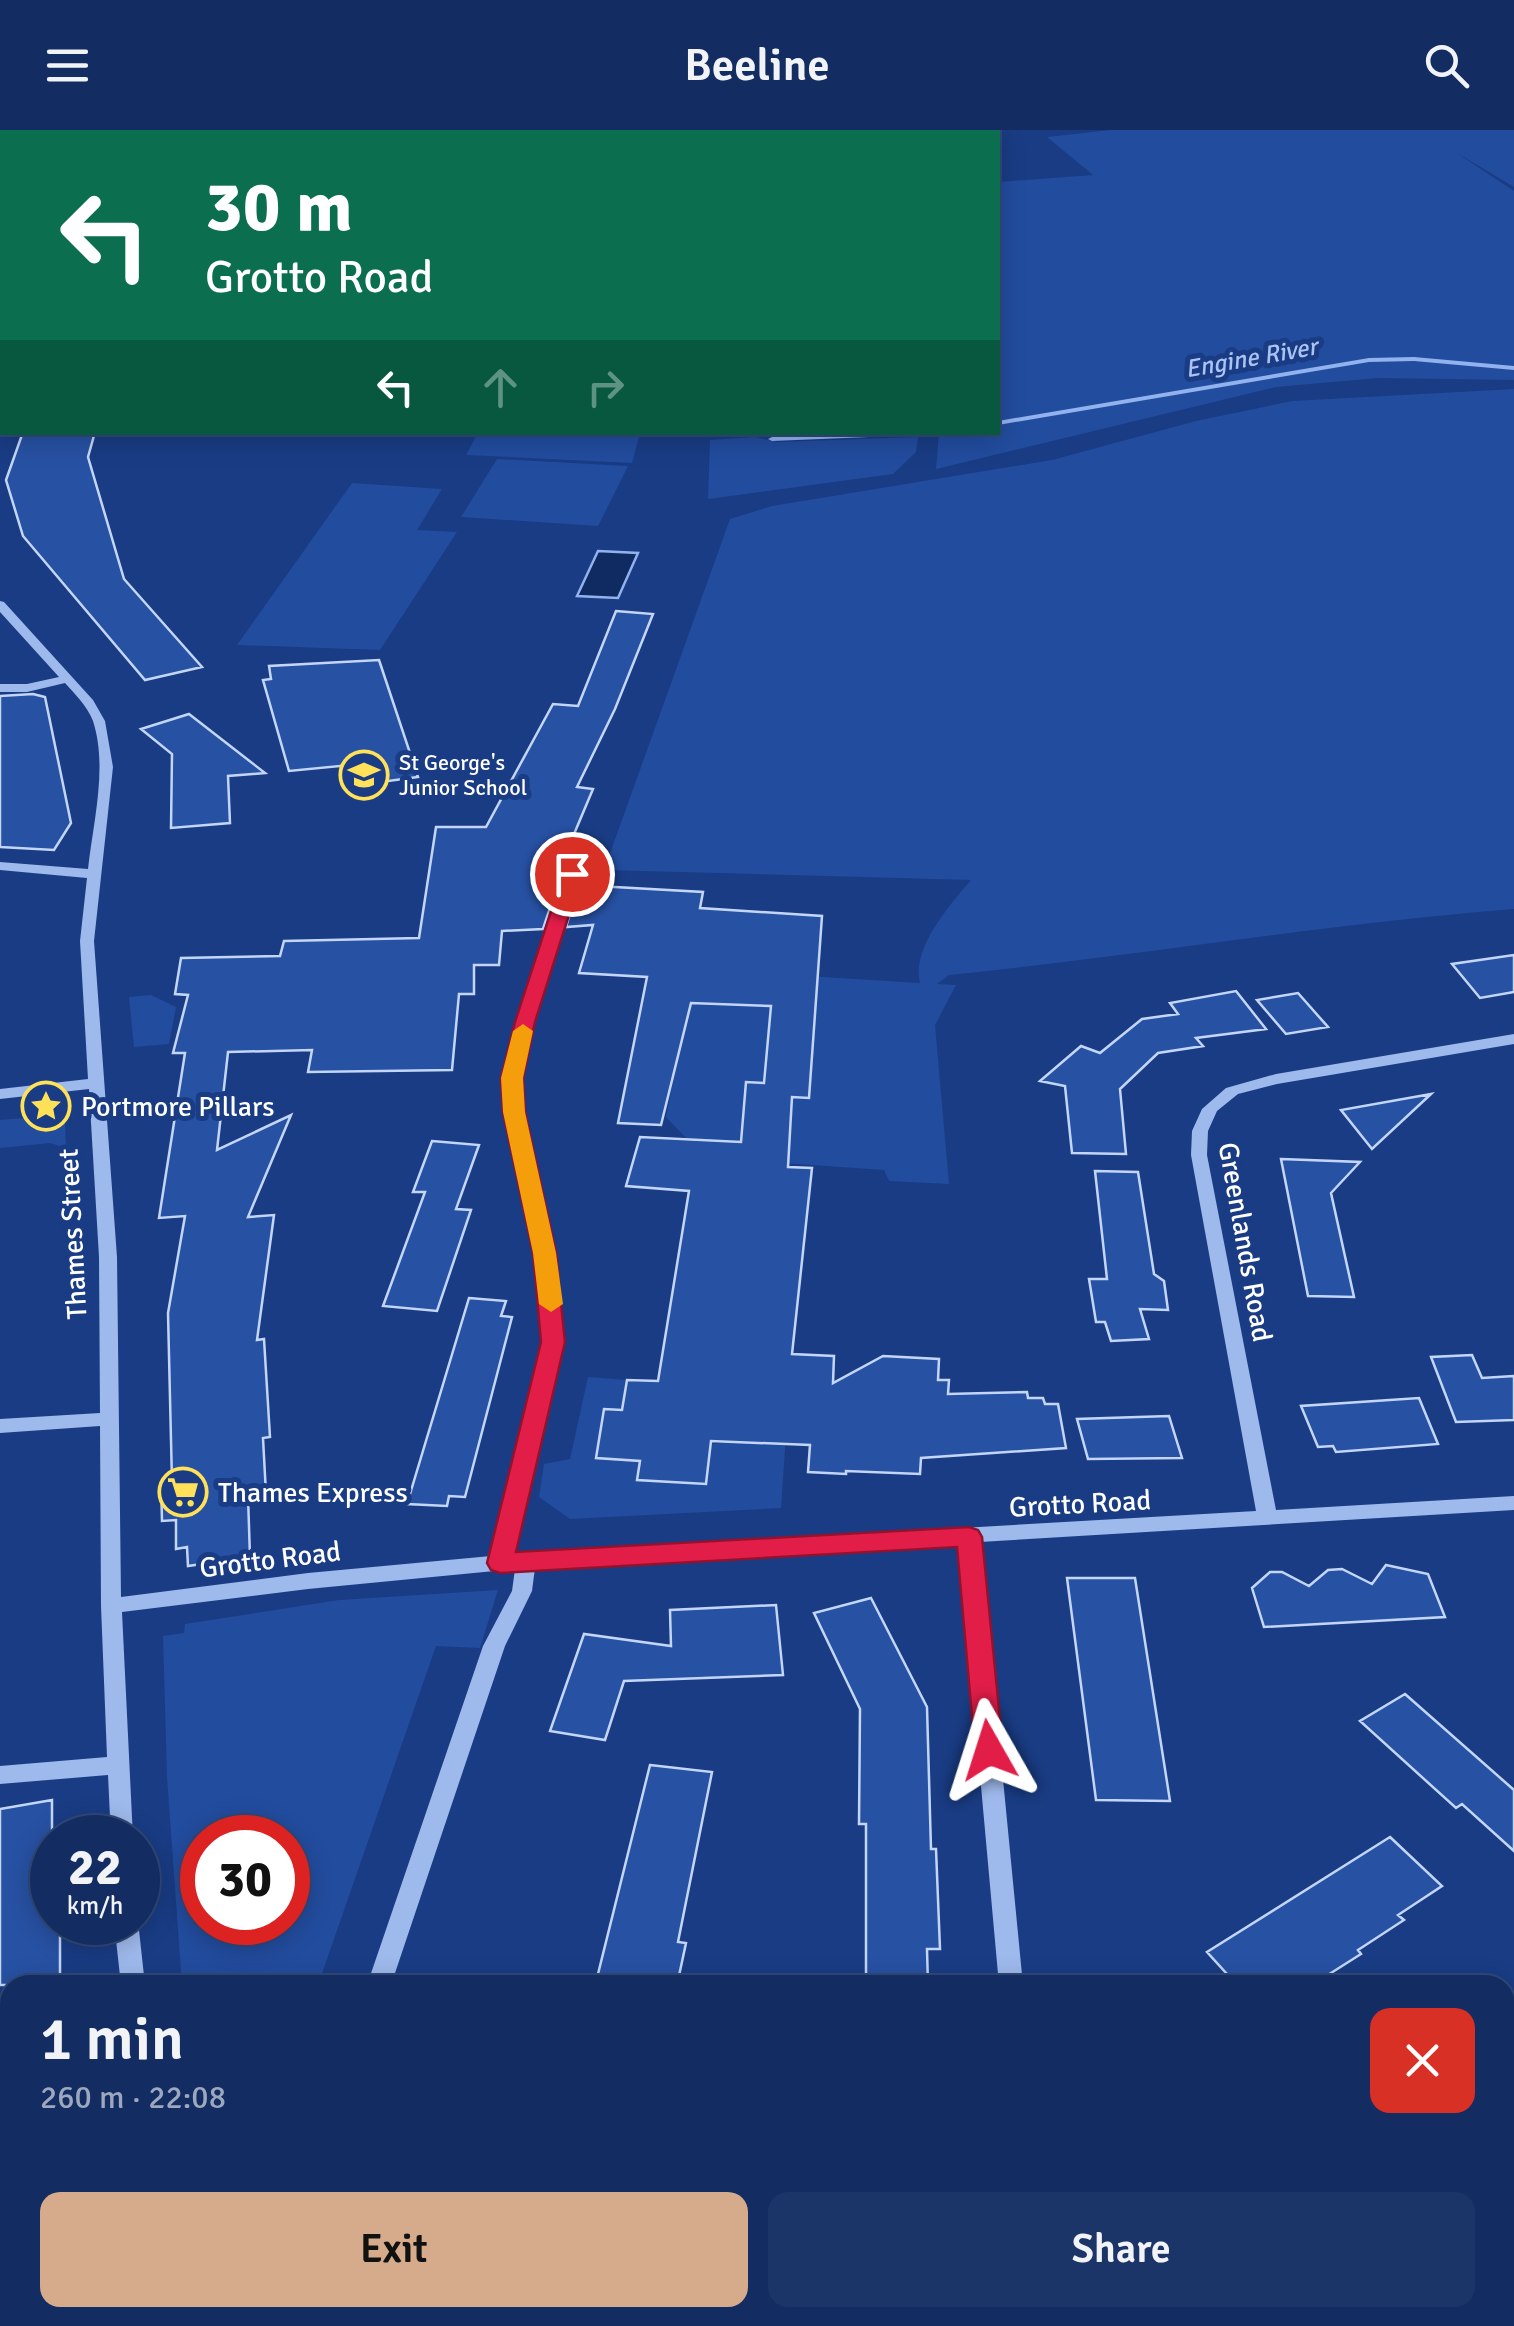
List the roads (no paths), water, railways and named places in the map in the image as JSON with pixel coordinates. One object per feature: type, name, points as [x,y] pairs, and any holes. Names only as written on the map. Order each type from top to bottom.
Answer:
[{"type":"street","name":"Thames Street","points":[[0,605],[68,678],[98,721],[104,748],[105,790],[87,941],[108,1257],[111,1606],[121,1815]]},
{"type":"street","points":[[0,688],[28,688],[68,678]]},
{"type":"street","points":[[0,866],[95,874]]},
{"type":"street","points":[[500,1563],[553,1342],[544,1253],[514,1112],[512,1078],[525,1022],[572,874]]},
{"type":"street","name":"Greenlands Road","points":[[1268,1519],[1199,1155],[1200,1130],[1210,1108],[1232,1091],[1276,1078],[1514,1040]]},
{"type":"street","points":[[0,1094],[96,1084]]},
{"type":"street","points":[[0,1426],[111,1419]]},
{"type":"street","name":"Grotto Road","points":[[111,1606],[308,1580],[526,1561],[1514,1504]]},
{"type":"street","points":[[969,1537],[1010,1975]]},
{"type":"street","points":[[382,1975],[494,1646],[522,1591],[526,1561]]},
{"type":"street","points":[[0,1775],[118,1765]]},
{"type":"street","points":[[129,1945],[132,1975]]},
{"type":"waterway","name":"Engine River","points":[[1000,423],[1369,360],[1414,359],[1514,368]]},
{"type":"waterway","name":"Engine River","points":[[772,439],[869,435]]},
{"type":"place","name":"St George's Junior School","points":[[364,775]]},
{"type":"place","name":"Portmore Pillars","points":[[46,1106]]},
{"type":"place","name":"Thames Express","points":[[183,1492]]}]
